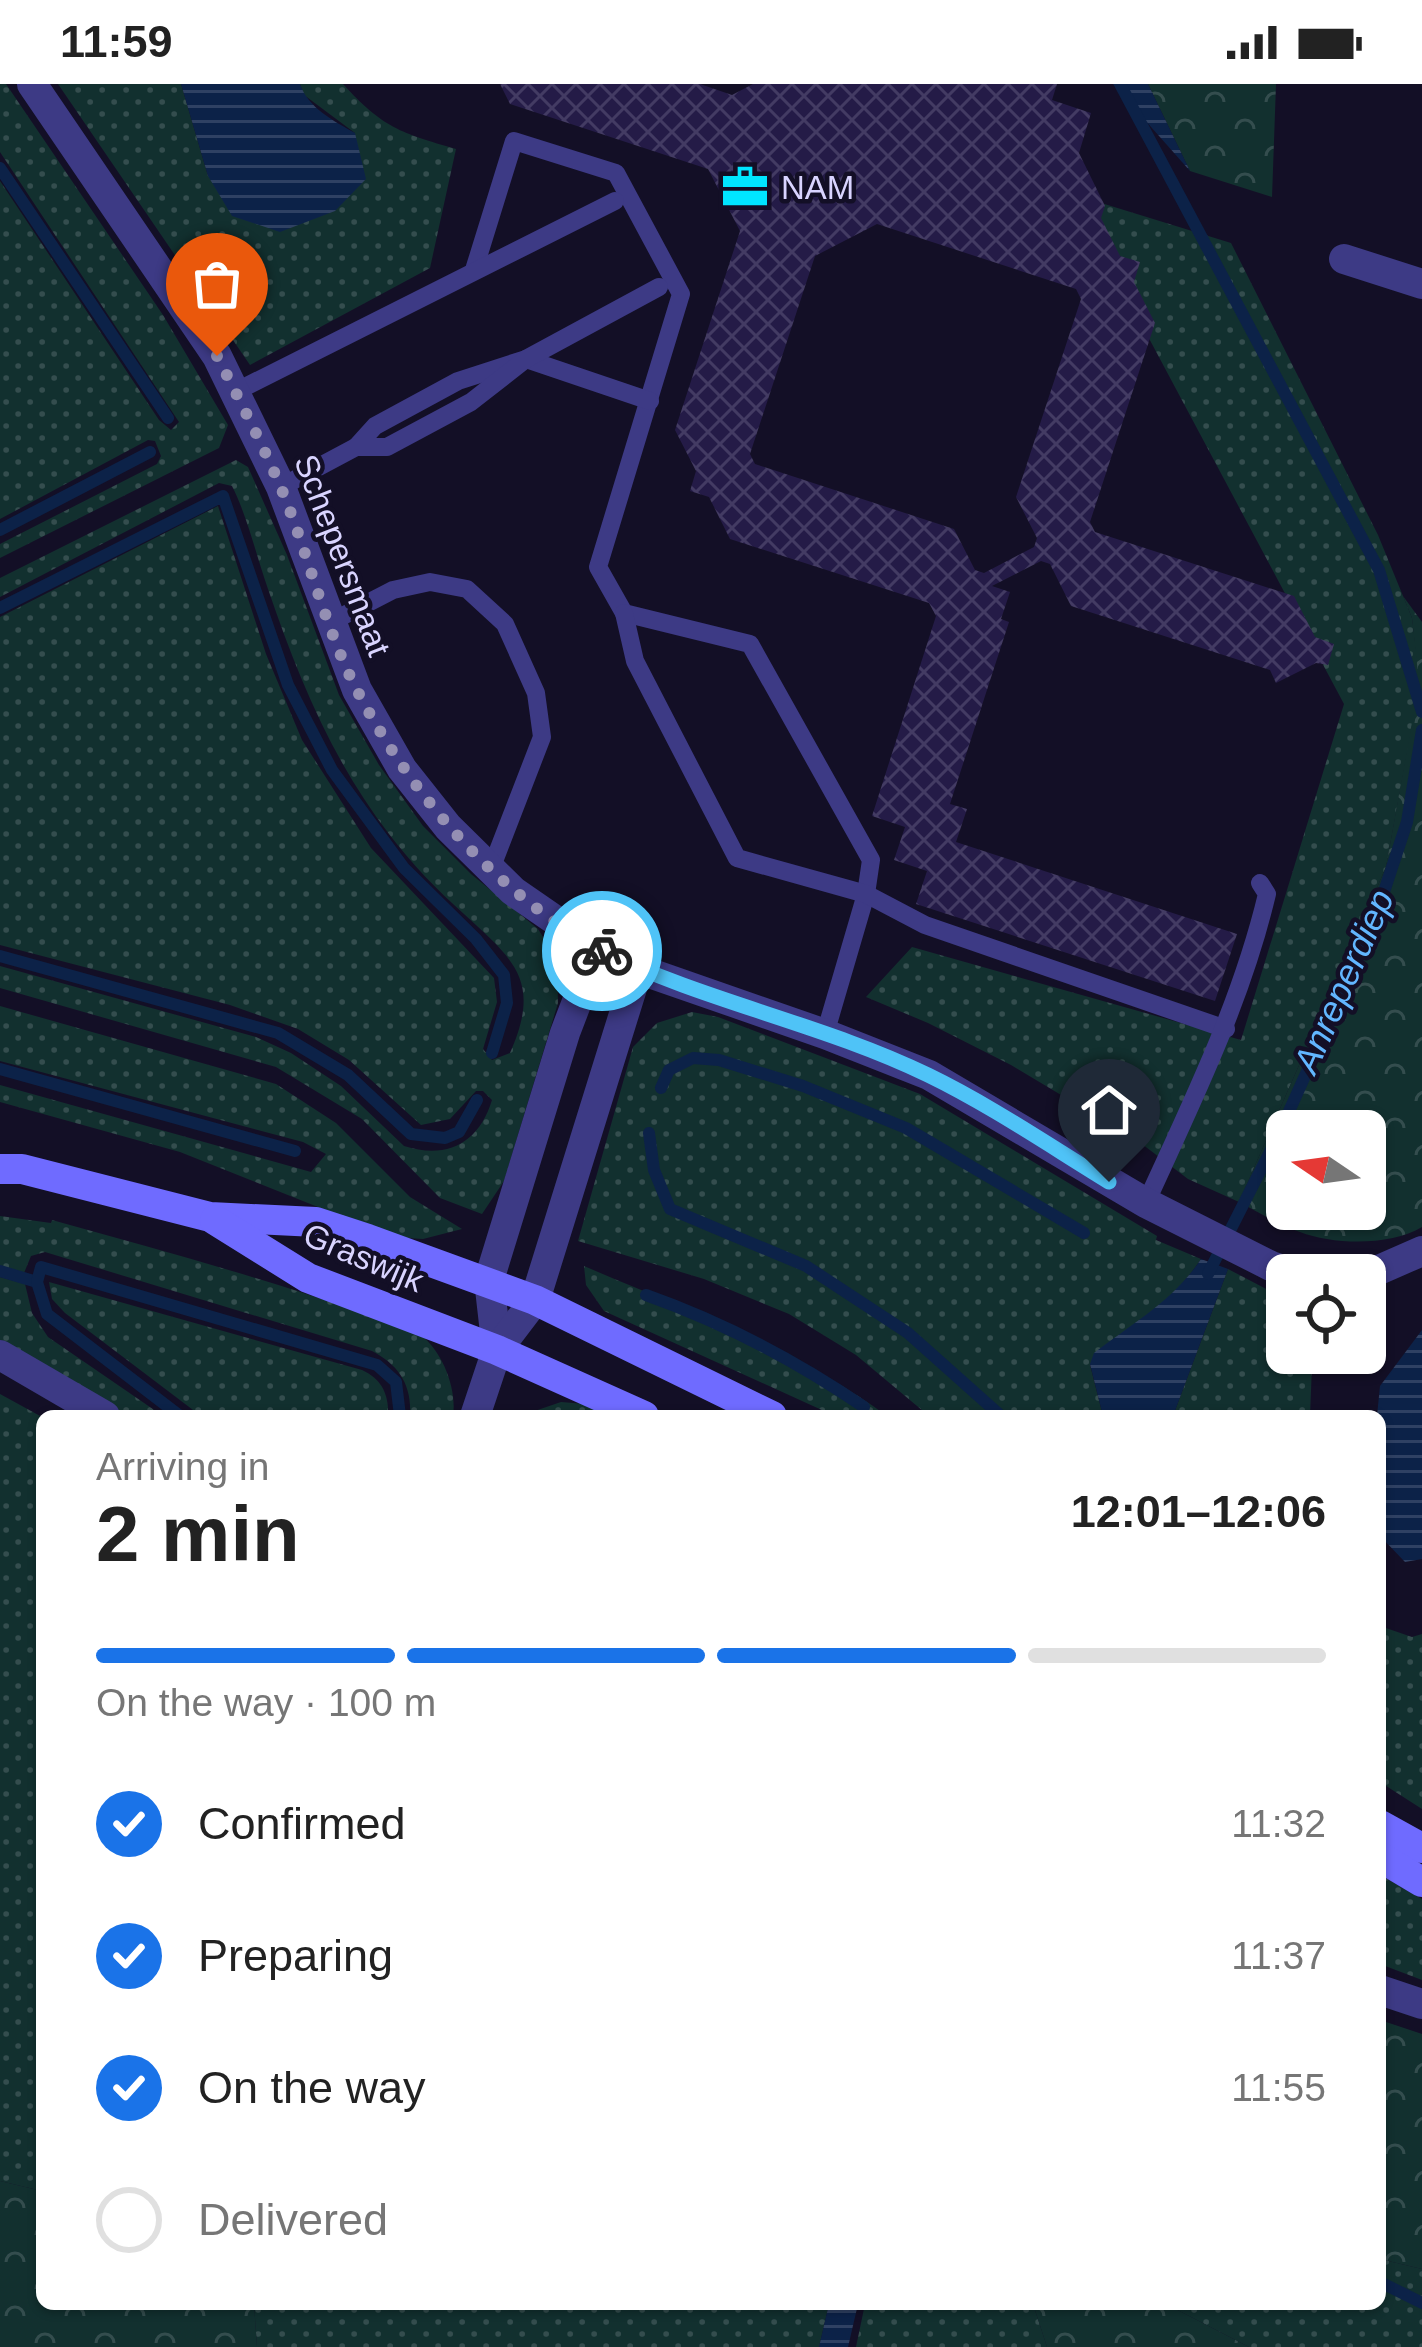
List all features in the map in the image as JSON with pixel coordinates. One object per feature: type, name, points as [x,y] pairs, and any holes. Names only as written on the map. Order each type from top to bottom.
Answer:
[{"type":"main road","name":"Graswijk","points":[[7,1164],[210,1216],[316,1222],[489,1280],[760,1410]]},
{"type":"main road","name":"Graswijk","points":[[210,1216],[308,1278],[496,1350],[631,1410]]},
{"type":"main road","points":[[1386,1828],[1422,1848]]},
{"type":"main road","points":[[1386,1861],[1422,1882]]},
{"type":"street","name":"Schepersmaat","points":[[32,84],[217,356],[281,487],[357,690],[402,769],[448,827],[513,890],[597,949],[638,969],[928,1075],[1145,1203],[1266,1262]]},
{"type":"street","points":[[1344,260],[1422,284]]},
{"type":"street","points":[[496,1350],[489,1280],[565,1033],[597,949]]},
{"type":"street","points":[[477,1410],[496,1350],[535,1300],[638,969]]},
{"type":"street","points":[[1386,1267],[1422,1252]]},
{"type":"street","points":[[0,1355],[96,1410]]},
{"type":"street","points":[[1386,1992],[1422,2004]]},
{"type":"lane","points":[[474,270],[514,141],[616,173],[681,293],[598,567],[624,613],[635,661],[737,858],[866,894],[925,925],[1226,1029]]},
{"type":"lane","points":[[236,392],[615,201]]},
{"type":"lane","points":[[281,487],[356,446],[375,426],[458,380],[526,358],[659,286]]},
{"type":"lane","points":[[526,358],[650,401]]},
{"type":"lane","points":[[331,622],[393,590],[430,582],[467,589],[505,624],[536,693],[542,737],[491,868]]},
{"type":"lane","points":[[624,613],[750,644],[871,860],[866,894],[825,1034]]},
{"type":"lane","points":[[1145,1203],[1226,1029],[1251,960],[1267,894],[1260,883]]},
{"type":"green space","points":[[0,84],[6,84],[163,315],[228,425],[219,448],[0,558],[0,544],[157,464],[161,456],[155,441],[148,440],[0,519],[0,181],[159,420],[171,430],[179,422],[0,152]]},
{"type":"green space","points":[[58,84],[181,84],[208,176],[355,133],[304,95],[300,84],[343,84],[394,127],[456,149],[430,268],[250,365]]},
{"type":"green space","points":[[1148,84],[1276,84],[1272,197],[1190,171]]},
{"type":"green space","points":[[1072,194],[1231,243],[1378,535],[1412,618],[1420,682],[1386,867],[1279,1110],[1266,1110],[1266,1140],[1239,1202],[1188,1179],[1138,1141],[1011,1065],[866,997],[912,947],[1241,1040],[1344,704]]},
{"type":"green space","points":[[236,460],[248,467],[287,555],[339,695],[379,765],[423,826],[471,874],[538,929],[557,959],[558,1003],[504,1181],[482,1214],[440,1198],[362,1119],[276,1067],[0,988],[0,966],[256,1037],[291,1053],[341,1086],[404,1146],[447,1149],[470,1137],[486,1115],[492,1100],[476,1091],[450,1119],[421,1125],[349,1060],[298,1029],[230,1005],[0,945],[0,617],[218,506],[266,654],[302,740],[371,848],[494,978],[497,1002],[483,1049],[492,1060],[510,1053],[523,1007],[518,974],[497,945],[406,855],[350,777],[292,654],[232,486],[219,483],[0,597],[0,578]]},
{"type":"green space","points":[[1403,596],[1422,622],[1422,1227],[1395,1238],[1329,1239],[1295,1230],[1386,1230],[1386,1110],[1279,1110],[1386,867],[1419,683],[1412,618]]},
{"type":"green space","points":[[0,1006],[276,1084],[336,1123],[410,1197],[462,1229],[407,1238],[180,1152],[0,1102],[0,1085],[311,1172],[326,1154],[303,1142],[0,1061]]},
{"type":"green space","points":[[692,1012],[718,1017],[920,1094],[1157,1236],[1156,1240],[1201,1259],[1169,1298],[1111,1341],[1090,1365],[1101,1410],[922,1410],[856,1355],[789,1314],[704,1279],[578,1241],[633,1047],[657,1023]]},
{"type":"green space","points":[[1266,1140],[1266,1216],[1239,1202]]},
{"type":"green space","points":[[0,1216],[52,1220],[240,1273],[420,1334],[447,1372],[453,1410],[410,1410],[402,1377],[372,1351],[45,1252],[31,1256],[24,1273],[0,1266]]},
{"type":"green space","points":[[584,1266],[778,1351],[878,1410],[822,1410],[604,1311],[586,1285]]},
{"type":"green space","points":[[1228,1269],[1266,1289],[1266,1374],[1312,1374],[1310,1410],[1175,1410]]},
{"type":"green space","points":[[0,1277],[25,1284],[32,1313],[48,1337],[154,1410],[118,1410],[0,1340]]},
{"type":"green space","points":[[49,1282],[362,1370],[383,1388],[388,1410],[193,1410],[52,1299]]},
{"type":"green space","points":[[0,1394],[36,1414],[36,2190],[0,2181]]},
{"type":"green space","points":[[561,1402],[607,1410],[538,1410]]},
{"type":"green space","points":[[1386,1628],[1412,1637],[1422,1634],[1422,1809],[1386,1786]]},
{"type":"green space","points":[[1386,1878],[1422,1899],[1422,1980],[1386,1966]]},
{"type":"green space","points":[[1386,2022],[1422,2034],[1422,2269],[1386,2260]]},
{"type":"green space","points":[[0,2181],[36,2190],[36,2310],[254,2310],[257,2347],[0,2347]]},
{"type":"green space","points":[[1386,2260],[1422,2269],[1422,2347],[1249,2347],[1178,2310],[1386,2310]]},
{"type":"green space","points":[[254,2310],[828,2310],[819,2347],[257,2347]]},
{"type":"green space","points":[[864,2310],[1035,2310],[1047,2347],[856,2347]]},
{"type":"green space","points":[[1035,2310],[1178,2310],[1249,2347],[1047,2347]]},
{"type":"water","points":[[181,84],[300,84],[315,107],[355,133],[366,179],[335,211],[280,232],[232,216],[208,176]]},
{"type":"water","points":[[1113,84],[1148,84],[1190,171]]},
{"type":"water","points":[[1201,1259],[1228,1269],[1175,1410],[1102,1410],[1090,1364],[1094,1353],[1166,1299]]},
{"type":"water","points":[[1422,1330],[1422,1559],[1405,1562],[1386,1542],[1386,1410],[1378,1410],[1380,1386]]},
{"type":"water","points":[[828,2310],[857,2310],[848,2347],[819,2347]]},
{"type":"building","points":[[500,84],[700,84],[732,95],[753,84],[1057,84],[1052,100],[1091,113],[1079,153],[1105,206],[1101,218],[1120,256],[1140,262],[1134,282],[1155,323],[1090,522],[1095,532],[1294,596],[1315,637],[1334,644],[1328,665],[1316,663],[1276,683],[1270,670],[1071,606],[1050,564],[1041,561],[992,586],[1010,592],[1001,619],[1009,622],[950,804],[967,809],[956,842],[1237,934],[1215,1001],[916,904],[927,871],[894,860],[905,827],[872,816],[936,616],[929,603],[730,539],[709,497],[690,491],[696,471],[675,430],[740,231],[708,169],[510,104]],"holes":[[[877,224],[1076,289],[1081,299],[1016,497],[1037,538],[1034,547],[984,573],[975,570],[954,529],[755,464],[750,454],[815,256]]]},
{"type":"waterway","name":"Anreperdiep","points":[[1120,84],[1379,570],[1422,712]]},
{"type":"waterway","points":[[0,168],[168,418]]},
{"type":"waterway","points":[[0,530],[150,452]]},
{"type":"waterway","points":[[0,608],[223,496],[288,685],[332,770],[404,868],[476,939],[504,975],[507,1003],[492,1053]]},
{"type":"waterway","name":"Anreperdiep","points":[[1208,1274],[1277,1138],[1373,925],[1407,822],[1422,730]]},
{"type":"waterway","points":[[0,956],[278,1033],[348,1075],[411,1134],[445,1138],[459,1132],[477,1100]]},
{"type":"waterway","points":[[661,1088],[669,1070],[693,1058],[719,1060],[803,1086],[906,1128],[1084,1233]]},
{"type":"waterway","points":[[0,1069],[295,1151]]},
{"type":"waterway","points":[[649,1133],[654,1170],[670,1209],[806,1266],[908,1333],[994,1410]]},
{"type":"waterway","points":[[172,1410],[47,1314],[37,1282],[41,1267],[377,1365],[396,1382],[399,1410]]},
{"type":"waterway","points":[[0,1271],[37,1282]]},
{"type":"waterway","points":[[646,1295],[759,1344],[864,1407]]},
{"type":"waterway","points":[[1386,2285],[1422,2303]]},
{"type":"way so far","points":[[217,356],[281,487],[357,690],[402,769],[448,827],[513,890],[602,951]]},
{"type":"place","name":"NAM","points":[[745,187]]},
{"type":"route","points":[[602,951],[638,969],[928,1075],[1109,1182]]}]
